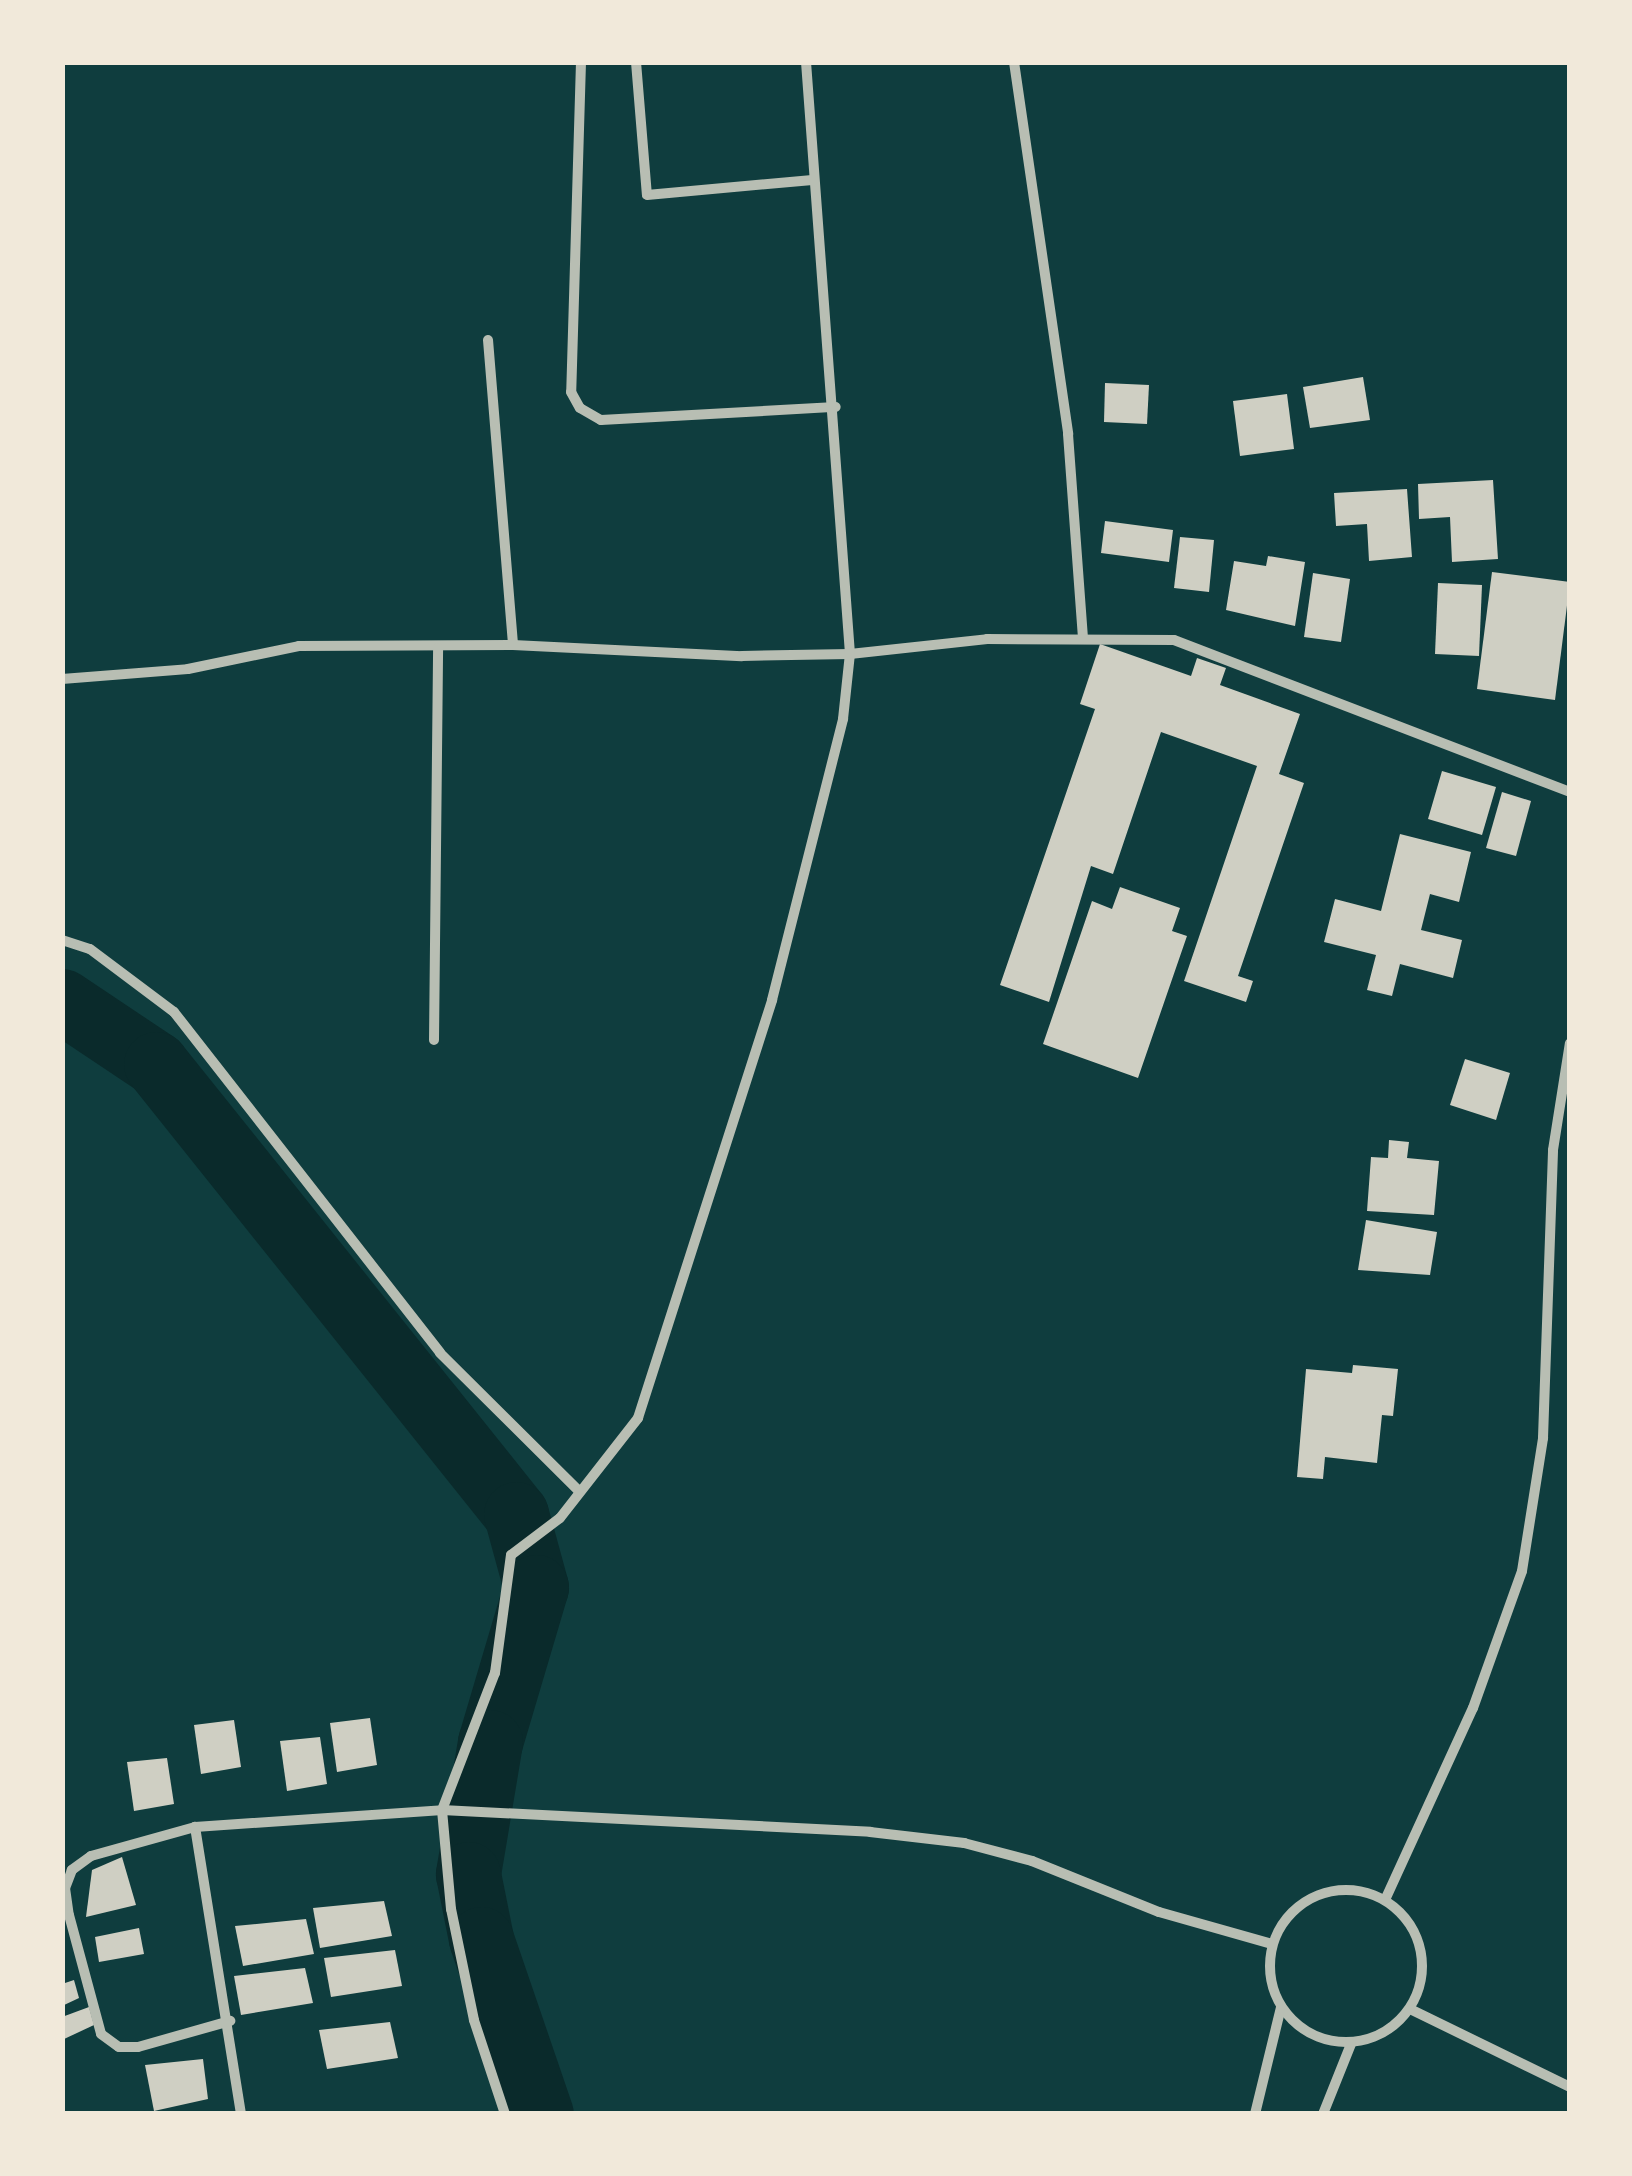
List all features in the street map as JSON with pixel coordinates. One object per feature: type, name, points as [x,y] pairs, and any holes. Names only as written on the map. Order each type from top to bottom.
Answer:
[{"type":"street","points":[[582,62],[572,392],[580,408],[601,420],[836,407]]},
{"type":"street","points":[[636,62],[647,195],[812,180]]},
{"type":"street","points":[[505,2114],[474,2020],[451,1908],[448,1810],[495,1673],[511,1555],[560,1518],[638,1418],[702,1230],[772,1000],[843,719],[850,654],[836,407],[812,180],[806,62]]},
{"type":"street","points":[[1014,62],[1068,434],[1083,637]]},
{"type":"street","points":[[488,340],[513,645]]},
{"type":"street","points":[[62,678],[188,669],[299,646],[513,645],[742,656],[850,654],[1083,637],[1174,640],[1570,792]]},
{"type":"street","points":[[434,1040],[438,648]]},
{"type":"street","points":[[62,940],[90,949],[174,1012],[440,1353],[580,1492]]},
{"type":"street","points":[[1385,1900],[1473,1708],[1522,1571],[1542,1438],[1553,1150],[1570,1043]]},
{"type":"street","points":[[230,2020],[119,2046],[101,2034],[66,1914],[65,1888],[72,1870],[91,1856],[195,1828],[448,1810],[515,1811],[964,1843],[1272,1944]]},
{"type":"street","points":[[195,1828],[230,2020],[241,2114]]},
{"type":"street","points":[[1364,1891],[1385,1900],[1417,1937],[1420,1986],[1410,2009],[1394,2026],[1351,2044],[1311,2034],[1282,2007],[1272,1987],[1272,1944],[1290,1915],[1318,1894],[1364,1891]]},
{"type":"street","points":[[1256,2114],[1282,2007]]},
{"type":"street","points":[[1410,2009],[1570,2087]]},
{"type":"street","points":[[1323,2114],[1351,2044]]},
{"type":"building","points":[[1363,377],[1370,420],[1310,428],[1303,387]]},
{"type":"building","points":[[1105,383],[1149,385],[1147,424],[1104,422]]},
{"type":"building","points":[[1287,394],[1294,449],[1240,456],[1233,401]]},
{"type":"building","points":[[1493,480],[1498,559],[1452,562],[1450,517],[1419,519],[1418,484]]},
{"type":"building","points":[[1407,489],[1412,557],[1369,561],[1367,524],[1336,526],[1334,493]]},
{"type":"building","points":[[1105,521],[1173,530],[1169,562],[1101,553]]},
{"type":"building","points":[[1180,537],[1214,540],[1209,592],[1174,588]]},
{"type":"building","points":[[1268,556],[1305,562],[1295,626],[1226,610],[1234,561],[1266,566]]},
{"type":"building","points":[[1492,572],[1570,582],[1555,700],[1477,689]]},
{"type":"building","points":[[1313,573],[1350,579],[1341,642],[1304,637]]},
{"type":"building","points":[[1438,583],[1482,585],[1479,656],[1435,654]]},
{"type":"building","points":[[1100,644],[1191,676],[1197,658],[1226,668],[1220,685],[1300,714],[1279,774],[1304,783],[1238,976],[1253,981],[1246,1002],[1184,981],[1257,766],[1161,732],[1113,874],[1091,866],[1049,1002],[1000,985],[1095,709],[1080,704]]},
{"type":"building","points":[[1442,771],[1496,787],[1482,835],[1428,819]]},
{"type":"building","points":[[1502,792],[1531,801],[1516,856],[1486,848]]},
{"type":"building","points":[[1400,834],[1471,852],[1459,902],[1430,894],[1421,930],[1462,940],[1453,978],[1400,964],[1392,996],[1367,990],[1376,955],[1324,942],[1335,899],[1381,911]]},
{"type":"building","points":[[1120,887],[1180,908],[1172,931],[1187,936],[1138,1078],[1043,1044],[1092,901],[1112,909]]},
{"type":"building","points":[[1465,1059],[1510,1073],[1496,1120],[1450,1105]]},
{"type":"building","points":[[1389,1140],[1409,1142],[1407,1158],[1439,1161],[1434,1215],[1367,1211],[1371,1157],[1388,1158]]},
{"type":"building","points":[[1366,1220],[1437,1232],[1430,1275],[1358,1270]]},
{"type":"building","points":[[1353,1365],[1398,1369],[1393,1416],[1382,1415],[1377,1463],[1325,1457],[1323,1479],[1297,1477],[1306,1369],[1352,1373]]},
{"type":"building","points":[[370,1718],[377,1765],[337,1772],[330,1723]]},
{"type":"building","points":[[234,1720],[241,1767],[201,1774],[194,1725]]},
{"type":"building","points":[[320,1737],[327,1784],[287,1791],[280,1741]]},
{"type":"building","points":[[167,1758],[174,1804],[134,1811],[127,1762]]},
{"type":"building","points":[[122,1857],[136,1905],[86,1917],[92,1870]]},
{"type":"building","points":[[384,1901],[392,1936],[320,1948],[313,1908]]},
{"type":"building","points":[[306,1919],[314,1954],[243,1966],[235,1926]]},
{"type":"building","points":[[139,1928],[144,1954],[99,1962],[95,1937]]},
{"type":"building","points":[[395,1950],[402,1986],[331,1997],[324,1958]]},
{"type":"building","points":[[305,1968],[313,2003],[241,2015],[234,1976]]},
{"type":"building","points":[[74,1980],[79,1998],[62,2006],[62,1984]]},
{"type":"building","points":[[89,2007],[94,2025],[62,2040],[62,2017]]},
{"type":"building","points":[[390,2022],[398,2058],[327,2069],[319,2030]]},
{"type":"building","points":[[203,2059],[208,2099],[154,2111],[145,2065]]},
{"type":"waterway","points":[[62,1001],[156,1064],[516,1514],[536,1587],[490,1742],[468,1874],[481,1939],[541,2114]]}]
